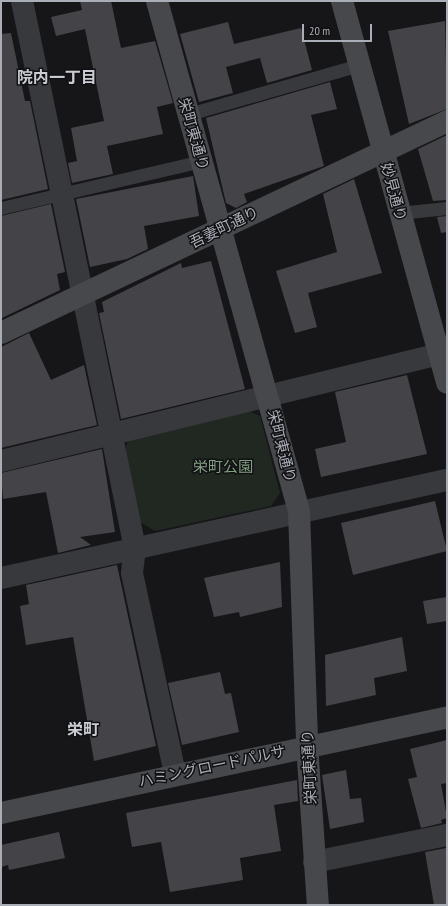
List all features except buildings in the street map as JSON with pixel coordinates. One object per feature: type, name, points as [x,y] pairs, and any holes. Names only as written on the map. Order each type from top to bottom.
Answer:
[{"type":"street","points":[[22,1],[136,548],[132,573],[175,774]]},
{"type":"street","name":"栄町東通り","points":[[157,1],[269,396],[299,511],[307,745],[318,905]]},
{"type":"street","name":"妙見通り","points":[[342,1],[399,213],[443,353],[447,383]]},
{"type":"street","name":"吾妻町通り","points":[[1,333],[447,121]]},
{"type":"street","points":[[1,461],[113,436],[443,353]]},
{"type":"street","points":[[1,578],[299,511],[447,480]]},
{"type":"street","name":"ハミングロードパルサ","points":[[1,813],[307,745],[447,717]]},
{"type":"street","points":[[314,862],[447,835]]},
{"type":"lane","points":[[189,114],[359,65]]},
{"type":"lane","points":[[1,208],[202,161]]},
{"type":"lane","points":[[399,213],[447,208]]},
{"type":"green space","name":"栄町公園","points":[[249,411],[260,416],[280,493],[271,506],[155,531],[140,522],[125,450],[128,440]]},
{"type":"district","name":"院内一丁目","points":[[57,77]]},
{"type":"district","name":"栄町","points":[[83,729]]}]
